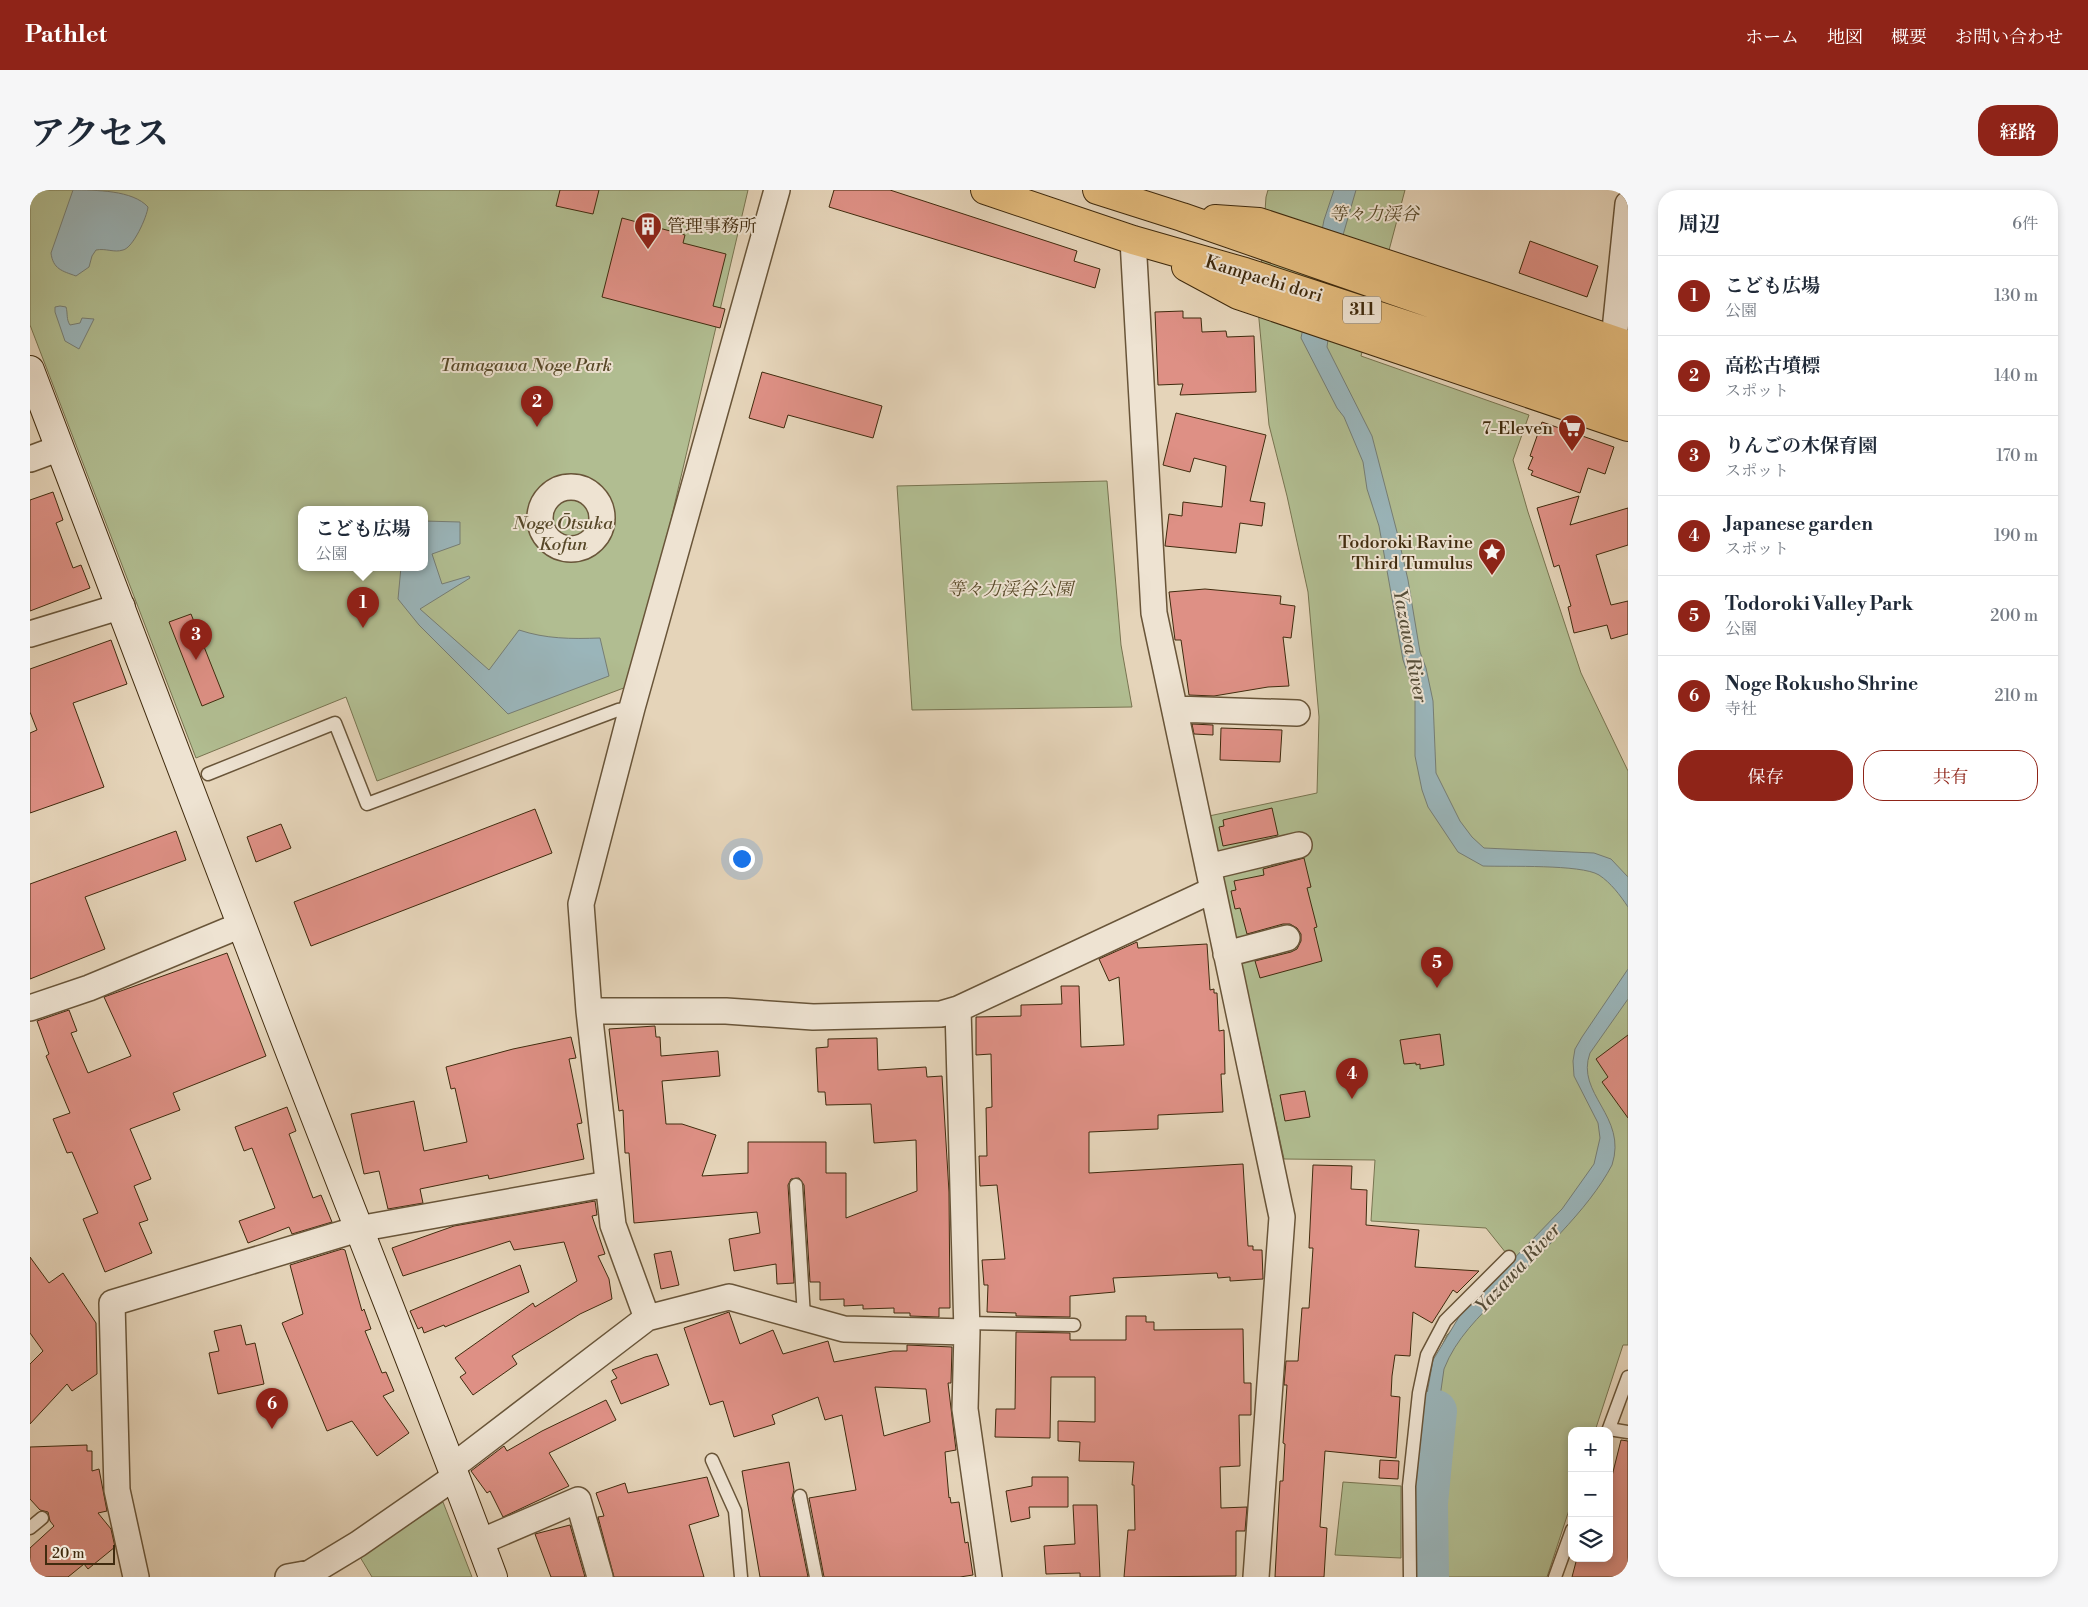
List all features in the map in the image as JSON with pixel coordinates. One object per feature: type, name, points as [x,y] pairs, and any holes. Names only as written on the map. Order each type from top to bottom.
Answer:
[{"type":"main road","name":"Kampachi dori","points":[[985,190],[1133,240],[1242,283],[1480,349],[1628,400]]},
{"type":"main road","name":"Kampachi dori","points":[[1097,190],[1140,197],[1182,217],[1256,233],[1484,309],[1628,372]]},
{"type":"main road","points":[[1242,283],[1478,375],[1628,427]]},
{"type":"main road","name":"311","points":[[1484,309],[1621,343]]},
{"type":"street","points":[[647,1318],[613,1225],[589,1011],[581,904],[632,708],[777,190]]},
{"type":"street","points":[[1621,343],[1628,204]]},
{"type":"street","points":[[1133,240],[1154,613],[1282,1217],[1256,1577]]},
{"type":"street","points":[[30,370],[493,1577]]},
{"type":"street","points":[[30,459],[60,448]]},
{"type":"street","points":[[30,634],[122,606]]},
{"type":"street","points":[[1174,709],[1297,713]]},
{"type":"street","points":[[589,1011],[726,1011],[813,1017],[941,1014],[958,1010],[1210,879],[1299,845]]},
{"type":"street","points":[[30,1008],[89,988],[241,924]]},
{"type":"street","points":[[1226,954],[1287,938]]},
{"type":"street","points":[[958,1010],[967,1328],[965,1409],[989,1577]]},
{"type":"street","points":[[136,1577],[117,1490],[112,1302],[358,1229],[608,1184]]},
{"type":"street","points":[[288,1577],[310,1573],[334,1558],[454,1472],[647,1318],[729,1297],[844,1328],[967,1328]]},
{"type":"street","points":[[480,1542],[578,1500],[600,1577]]},
{"type":"lane","points":[[208,774],[335,723],[367,804],[618,710],[632,708]]},
{"type":"lane","points":[[796,1184],[804,1317]]},
{"type":"lane","points":[[1410,1577],[1409,1486],[1419,1393],[1427,1354],[1445,1321],[1509,1258]]},
{"type":"lane","points":[[967,1328],[1074,1325]]},
{"type":"lane","points":[[1610,1427],[1628,1377]]},
{"type":"lane","points":[[1613,1430],[1628,1432]]},
{"type":"lane","points":[[712,1460],[735,1511],[742,1577]]},
{"type":"lane","points":[[800,1496],[816,1577]]},
{"type":"lane","points":[[30,1528],[42,1518]]},
{"type":"lane","points":[[1556,1577],[1568,1542]]},
{"type":"green space","name":"Tamagawa Noge Park","points":[[30,190],[748,190],[655,588],[629,686],[377,781],[346,697],[196,758],[30,325]]},
{"type":"green space","name":"等々力渓谷","points":[[1268,190],[1405,190],[1361,356],[1529,415],[1513,460],[1528,512],[1581,673],[1628,771],[1628,1345],[1623,1345],[1596,1427],[1568,1427],[1568,1513],[1547,1577],[1417,1577],[1416,1534],[1434,1363],[1447,1335],[1514,1263],[1486,1228],[1371,1221],[1375,1160],[1284,1159],[1209,816],[1317,793],[1319,717],[1308,592],[1269,425],[1258,309]]},
{"type":"green space","name":"等々力渓谷公園","points":[[1107,481],[1121,645],[1132,707],[912,710],[897,486]]},
{"type":"green space","points":[[1343,1482],[1401,1486],[1401,1558],[1335,1555]]},
{"type":"green space","points":[[443,1502],[472,1577],[372,1577],[360,1557]]},
{"type":"water","points":[[73,190],[123,194],[141,201],[148,207],[139,232],[127,248],[120,251],[96,250],[89,267],[76,276],[62,271],[56,266],[51,253]]},
{"type":"water","points":[[1334,190],[1356,190],[1341,242],[1327,347],[1372,436],[1397,532],[1408,580],[1420,652],[1426,668],[1433,701],[1436,773],[1460,821],[1472,837],[1484,848],[1594,853],[1611,859],[1628,877],[1628,907],[1607,882],[1599,875],[1590,871],[1526,866],[1483,866],[1458,852],[1428,807],[1422,790],[1415,756],[1415,694],[1403,660],[1379,526],[1367,489],[1363,462],[1344,417],[1337,408],[1301,338],[1324,220]]},
{"type":"water","points":[[55,307],[66,307],[70,325],[80,323],[82,318],[94,319],[79,349],[65,341],[55,312]]},
{"type":"water","points":[[428,521],[460,522],[460,544],[432,554],[442,584],[469,576],[470,578],[420,609],[489,670],[519,630],[559,638],[600,638],[609,676],[508,714],[419,625],[398,599],[401,571],[428,571]]},
{"type":"water","points":[[1628,969],[1628,999],[1590,1053],[1587,1068],[1589,1081],[1613,1133],[1615,1148],[1612,1165],[1590,1199],[1576,1216],[1476,1320],[1449,1358],[1444,1369],[1426,1495],[1432,1577],[1417,1577],[1416,1489],[1425,1405],[1433,1360],[1462,1312],[1562,1209],[1594,1164],[1600,1138],[1598,1123],[1574,1076],[1573,1061],[1575,1049]]},
{"type":"building","points":[[560,190],[599,190],[593,214],[556,206]]},
{"type":"building","points":[[834,190],[890,190],[1077,251],[1074,261],[1100,269],[1095,288],[829,207]]},
{"type":"building","points":[[622,218],[685,235],[683,243],[726,254],[713,306],[725,309],[720,328],[602,297]]},
{"type":"building","points":[[1530,241],[1598,266],[1587,297],[1519,273]]},
{"type":"building","points":[[1183,311],[1183,318],[1201,318],[1202,332],[1226,331],[1227,337],[1254,336],[1256,392],[1180,395],[1183,384],[1158,385],[1155,312]]},
{"type":"building","points":[[762,372],[882,406],[873,438],[788,415],[784,428],[749,418]]},
{"type":"building","points":[[1176,413],[1266,435],[1250,501],[1265,503],[1262,526],[1240,523],[1236,553],[1165,546],[1169,514],[1182,516],[1183,502],[1222,507],[1226,466],[1194,458],[1190,472],[1163,465]]},
{"type":"building","name":"7-Eleven","points":[[1542,422],[1614,447],[1605,474],[1588,468],[1580,493],[1531,475],[1533,471],[1528,469],[1533,457],[1530,456]]},
{"type":"building","points":[[53,492],[63,520],[56,523],[73,568],[81,565],[90,588],[30,611],[30,500]]},
{"type":"building","points":[[1579,496],[1570,525],[1628,508],[1628,545],[1596,555],[1611,605],[1628,601],[1628,634],[1611,639],[1607,625],[1574,633],[1568,607],[1571,606],[1559,565],[1554,567],[1537,508]]},
{"type":"building","points":[[1205,589],[1281,596],[1280,604],[1295,606],[1291,638],[1283,637],[1289,686],[1268,687],[1214,696],[1189,695],[1181,640],[1175,640],[1169,592]]},
{"type":"building","points":[[191,614],[224,697],[202,706],[169,622]]},
{"type":"building","points":[[111,640],[127,684],[73,703],[104,787],[30,813],[30,733],[37,730],[30,712],[30,669]]},
{"type":"building","points":[[1192,724],[1213,725],[1213,735],[1194,734]]},
{"type":"building","points":[[1221,728],[1282,730],[1280,762],[1220,760]]},
{"type":"building","points":[[1272,808],[1278,835],[1223,846],[1219,827],[1224,826],[1223,820]]},
{"type":"building","points":[[535,809],[552,853],[311,946],[294,902]]},
{"type":"building","points":[[281,824],[291,848],[256,862],[247,837]]},
{"type":"building","points":[[176,831],[186,860],[85,897],[105,949],[30,979],[30,884]]},
{"type":"building","points":[[1304,858],[1311,887],[1307,888],[1317,927],[1314,928],[1322,961],[1260,978],[1255,961],[1297,949],[1301,941],[1301,934],[1297,928],[1290,924],[1283,924],[1247,934],[1240,908],[1235,909],[1231,891],[1236,890],[1234,881],[1264,875],[1263,869]]},
{"type":"building","points":[[1137,942],[1138,948],[1207,944],[1210,990],[1214,989],[1214,993],[1217,993],[1219,1031],[1224,1030],[1225,1074],[1221,1074],[1223,1112],[1158,1115],[1158,1129],[1089,1132],[1089,1173],[1243,1164],[1248,1246],[1253,1246],[1253,1250],[1262,1250],[1263,1279],[1230,1281],[1230,1277],[1218,1278],[1217,1273],[1113,1278],[1115,1292],[1070,1296],[1070,1317],[1016,1316],[1016,1313],[987,1312],[988,1285],[984,1285],[982,1260],[1005,1259],[997,1185],[980,1186],[979,1156],[987,1156],[986,1108],[992,1107],[991,1054],[976,1055],[976,1017],[1021,1016],[1021,1005],[1062,1004],[1061,986],[1079,986],[1081,1047],[1124,1045],[1119,977],[1109,981],[1099,959]]},
{"type":"building","points":[[227,953],[266,1056],[173,1093],[180,1110],[130,1129],[151,1179],[134,1186],[148,1220],[139,1223],[152,1253],[105,1272],[83,1219],[98,1213],[72,1152],[67,1153],[53,1119],[70,1113],[46,1056],[49,1054],[37,1021],[69,1010],[77,1031],[71,1033],[88,1073],[131,1056],[104,997]]},
{"type":"building","points":[[655,1026],[656,1037],[660,1037],[661,1056],[718,1051],[720,1076],[662,1081],[666,1124],[682,1124],[716,1135],[702,1176],[748,1173],[748,1142],[826,1142],[826,1173],[846,1173],[846,1218],[917,1191],[916,1140],[874,1143],[871,1104],[826,1105],[825,1092],[818,1092],[816,1048],[828,1047],[828,1039],[877,1038],[878,1070],[926,1067],[927,1077],[942,1076],[949,1192],[950,1308],[939,1308],[939,1317],[910,1316],[910,1313],[894,1313],[894,1308],[863,1309],[863,1305],[844,1306],[844,1299],[820,1300],[820,1282],[810,1282],[804,1185],[799,1178],[791,1179],[788,1185],[794,1283],[777,1284],[776,1264],[734,1271],[729,1239],[760,1233],[757,1212],[634,1223],[629,1153],[625,1153],[623,1110],[619,1111],[609,1029]]},
{"type":"building","points":[[1440,1034],[1444,1065],[1420,1069],[1420,1064],[1404,1064],[1400,1040]]},
{"type":"building","points":[[1628,1035],[1628,1118],[1602,1082],[1608,1077],[1596,1059]]},
{"type":"building","points":[[571,1037],[576,1058],[569,1059],[582,1123],[577,1124],[584,1159],[489,1179],[488,1175],[420,1189],[423,1203],[388,1209],[379,1171],[364,1174],[351,1114],[414,1101],[424,1151],[467,1142],[455,1088],[451,1089],[446,1067],[513,1049]]},
{"type":"building","points":[[1305,1091],[1310,1117],[1285,1121],[1280,1095]]},
{"type":"building","points":[[287,1107],[296,1131],[289,1134],[313,1198],[321,1195],[332,1222],[292,1234],[289,1227],[248,1243],[239,1221],[275,1208],[252,1148],[244,1151],[235,1127]]},
{"type":"building","points":[[1313,1165],[1352,1166],[1351,1189],[1367,1190],[1366,1225],[1419,1230],[1415,1267],[1479,1271],[1457,1293],[1453,1290],[1432,1323],[1413,1312],[1410,1356],[1395,1355],[1392,1376],[1391,1396],[1400,1397],[1396,1458],[1325,1451],[1320,1527],[1327,1528],[1324,1577],[1275,1577],[1280,1481],[1283,1481],[1285,1444],[1283,1443],[1287,1385],[1284,1385],[1286,1361],[1298,1361],[1302,1308],[1309,1308],[1313,1248],[1309,1248]]},
{"type":"building","points":[[595,1201],[597,1215],[592,1216],[605,1254],[598,1256],[609,1279],[612,1299],[580,1314],[512,1356],[517,1364],[473,1395],[460,1377],[466,1373],[455,1358],[533,1303],[535,1307],[577,1281],[564,1242],[514,1250],[510,1241],[403,1276],[392,1248],[454,1226]]},
{"type":"building","points":[[342,1249],[345,1250],[362,1311],[364,1309],[371,1329],[365,1331],[382,1373],[386,1372],[394,1391],[383,1396],[409,1433],[377,1456],[352,1421],[327,1431],[282,1323],[303,1314],[290,1265]]},
{"type":"building","points":[[671,1251],[679,1285],[661,1289],[654,1254]]},
{"type":"building","points":[[30,1257],[49,1283],[63,1273],[96,1323],[97,1374],[72,1391],[67,1384],[30,1424],[30,1364],[43,1351],[30,1333]]},
{"type":"building","points":[[520,1265],[529,1292],[445,1327],[444,1325],[424,1333],[422,1327],[418,1329],[410,1311]]},
{"type":"building","points":[[729,1312],[740,1344],[773,1330],[783,1354],[828,1341],[834,1362],[893,1351],[907,1351],[907,1345],[952,1347],[951,1383],[948,1383],[956,1450],[945,1452],[949,1498],[951,1503],[959,1502],[965,1543],[968,1542],[973,1575],[960,1577],[824,1577],[809,1498],[856,1490],[842,1415],[825,1420],[818,1397],[772,1415],[775,1424],[734,1437],[723,1401],[710,1405],[684,1328]],"holes":[[[875,1387],[926,1389],[930,1422],[884,1436]]]},
{"type":"building","points":[[1126,1316],[1146,1316],[1146,1322],[1154,1322],[1154,1330],[1243,1329],[1244,1383],[1251,1383],[1251,1415],[1239,1415],[1240,1466],[1220,1467],[1221,1508],[1247,1507],[1245,1531],[1236,1531],[1236,1576],[1124,1577],[1128,1530],[1135,1530],[1134,1485],[1132,1485],[1134,1462],[1079,1461],[1080,1442],[1058,1441],[1058,1421],[1095,1422],[1095,1377],[1051,1377],[1050,1438],[995,1437],[996,1409],[1015,1409],[1016,1332],[1070,1333],[1070,1340],[1126,1340]]},
{"type":"building","points":[[241,1325],[246,1345],[255,1343],[264,1384],[218,1394],[209,1353],[219,1351],[214,1331]]},
{"type":"building","points":[[657,1354],[669,1385],[621,1404],[611,1381],[617,1378],[612,1370]]},
{"type":"building","points":[[606,1400],[616,1420],[549,1453],[569,1486],[503,1517],[490,1491],[487,1493],[471,1471],[504,1446],[507,1451],[542,1431]]},
{"type":"building","points":[[1621,1440],[1628,1441],[1628,1577],[1572,1577],[1576,1562],[1613,1562],[1613,1472]]},
{"type":"building","points":[[87,1445],[87,1451],[92,1451],[92,1471],[99,1469],[107,1511],[98,1513],[111,1529],[115,1547],[88,1569],[84,1564],[68,1577],[30,1577],[30,1548],[54,1526],[50,1521],[48,1512],[40,1510],[30,1499],[30,1447]]},
{"type":"building","points":[[1380,1460],[1399,1461],[1398,1479],[1379,1478]]},
{"type":"building","points":[[789,1462],[794,1490],[792,1498],[808,1577],[760,1577],[742,1471]]},
{"type":"building","points":[[707,1477],[719,1516],[689,1525],[704,1577],[614,1577],[598,1517],[604,1516],[596,1493],[625,1483],[628,1493]]},
{"type":"building","points":[[1032,1477],[1068,1477],[1068,1507],[1029,1507],[1030,1518],[1011,1522],[1006,1491],[1032,1486]]},
{"type":"building","points":[[1073,1505],[1097,1505],[1100,1577],[1080,1577],[1080,1573],[1046,1574],[1044,1546],[1075,1544]]},
{"type":"building","points":[[570,1525],[585,1577],[551,1577],[535,1534]]},
{"type":"waterway","name":"Yazawa River","points":[[1428,1577],[1427,1503],[1436,1411]]},
{"type":"place","name":"管理事務所","points":[[648,250]]},
{"type":"place","name":"高松古墳標","points":[[537,427]]},
{"type":"place","name":"7-Eleven","points":[[1572,452]]},
{"type":"place","name":"Todoroki Ravine Third Tumulus","points":[[1492,576]]},
{"type":"place","name":"こども広場","points":[[363,628]]},
{"type":"place","name":"りんごの木保育園","points":[[196,660]]},
{"type":"place","name":"Todoroki Valley Park","points":[[1437,988]]},
{"type":"place","name":"Japanese garden","points":[[1352,1099]]},
{"type":"place","name":"Noge Rokusho Shrine","points":[[272,1429]]},
{"type":"park label","name":"Noge Ōtsuka Kofun","points":[[563,533]]}]
